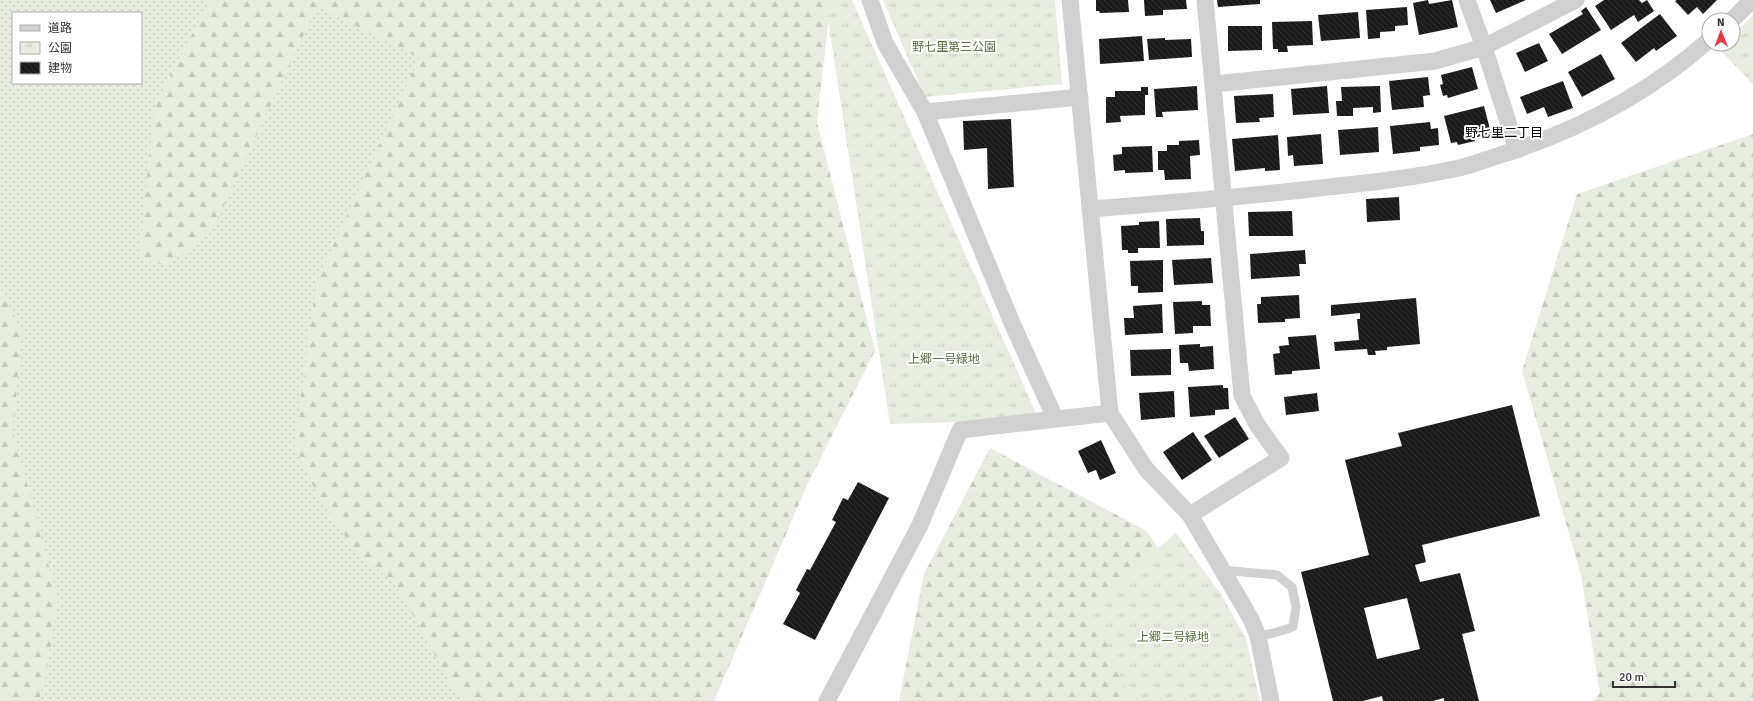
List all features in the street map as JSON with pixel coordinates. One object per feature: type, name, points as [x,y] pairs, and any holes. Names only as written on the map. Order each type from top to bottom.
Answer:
[{"type":"street","points":[[870,0],[885,43],[925,112],[1012,323],[1056,418]]},
{"type":"street","points":[[1070,0],[1110,413],[1146,469],[1190,515],[1251,619],[1258,636],[1271,701]]},
{"type":"street","points":[[1190,515],[1281,458],[1258,426],[1242,396],[1205,0]]},
{"type":"street","points":[[1467,0],[1484,47],[1516,150]]},
{"type":"street","points":[[1214,84],[1435,61],[1484,47],[1576,0]]},
{"type":"street","points":[[1740,12],[1752,0]]},
{"type":"street","points":[[1090,209],[1223,199],[1384,181],[1460,168],[1516,150],[1599,116],[1687,60],[1701,47]]},
{"type":"street","points":[[925,112],[1080,97]]},
{"type":"street","points":[[827,701],[920,525],[960,430],[1110,413]]},
{"type":"lane","points":[[1221,570],[1277,575],[1292,587],[1296,607],[1293,626],[1274,633],[1258,636]]},
{"type":"green space","points":[[0,0],[369,0],[419,40],[533,701],[0,701]]},
{"type":"green space","points":[[210,0],[828,0],[830,8],[817,122],[875,351],[808,483],[714,701],[467,701],[452,686],[397,586],[355,550],[321,502],[294,446],[316,283],[419,58],[317,6],[211,233],[167,265],[139,259],[154,107]]},
{"type":"green space","name":"上郷一号緑地","points":[[825,0],[852,0],[1039,420],[890,424]]},
{"type":"green space","name":"野七里第三公園","points":[[883,0],[1055,0],[1062,84],[925,97]]},
{"type":"green space","points":[[1753,15],[1753,84],[1722,52],[1741,52],[1741,27]]},
{"type":"green space","points":[[1753,134],[1753,701],[1594,701],[1600,693],[1581,575],[1522,371],[1577,194]]},
{"type":"green space","points":[[0,285],[22,333],[13,431],[58,600],[46,674],[39,701],[0,701]]},
{"type":"green space","points":[[990,448],[1147,531],[1220,646],[1215,701],[899,701],[924,574]]},
{"type":"green space","name":"上郷二号緑地","points":[[1176,533],[1221,594],[1246,639],[1260,701],[1131,701],[1099,625],[1084,611]]},
{"type":"building","points":[[1096,0],[1128,0],[1129,12],[1100,13],[1099,11],[1096,11]]},
{"type":"building","points":[[1144,0],[1186,0],[1187,9],[1163,10],[1163,15],[1145,16]]},
{"type":"building","points":[[1217,0],[1260,0],[1260,4],[1218,7]]},
{"type":"building","points":[[1428,0],[1429,4],[1452,0],[1458,27],[1419,35],[1413,3]]},
{"type":"building","points":[[1490,0],[1526,0],[1496,13]]},
{"type":"building","points":[[1604,0],[1639,0],[1642,3],[1647,0],[1654,11],[1638,22],[1634,15],[1611,30],[1595,6]]},
{"type":"building","points":[[1717,0],[1705,12],[1701,12],[1697,7],[1688,15],[1675,1]]},
{"type":"building","points":[[1407,7],[1408,25],[1395,26],[1395,31],[1380,32],[1380,38],[1368,39],[1366,10]]},
{"type":"building","points":[[1586,7],[1601,30],[1562,54],[1549,34],[1583,14],[1581,11]]},
{"type":"building","points":[[1358,12],[1360,38],[1321,41],[1318,15]]},
{"type":"building","points":[[1660,14],[1677,36],[1656,51],[1654,48],[1636,62],[1621,43]]},
{"type":"building","points":[[1312,21],[1313,45],[1287,46],[1288,52],[1278,52],[1278,49],[1273,49],[1272,22]]},
{"type":"building","points":[[1228,26],[1262,26],[1262,50],[1228,51]]},
{"type":"building","points":[[1142,36],[1144,61],[1100,64],[1099,39]]},
{"type":"building","points":[[1165,38],[1165,40],[1191,39],[1192,57],[1149,60],[1147,39]]},
{"type":"building","points":[[1539,43],[1548,61],[1525,72],[1516,53]]},
{"type":"building","points":[[1601,54],[1615,79],[1582,97],[1568,72]]},
{"type":"building","points":[[1472,67],[1478,89],[1448,98],[1447,95],[1443,96],[1440,85],[1443,84],[1441,75]]},
{"type":"building","points":[[1428,77],[1430,95],[1423,96],[1424,107],[1392,110],[1389,81]]},
{"type":"building","points":[[1563,81],[1573,108],[1548,117],[1544,107],[1527,114],[1520,97]]},
{"type":"building","points":[[1197,86],[1198,110],[1162,112],[1163,117],[1156,117],[1154,89]]},
{"type":"building","points":[[1327,86],[1329,113],[1293,115],[1291,89]]},
{"type":"building","points":[[1380,86],[1381,112],[1373,113],[1373,107],[1353,108],[1353,116],[1337,116],[1336,101],[1342,101],[1341,87]]},
{"type":"building","points":[[1141,87],[1148,87],[1148,95],[1145,95],[1145,115],[1120,116],[1121,122],[1106,123],[1106,97],[1115,97],[1115,91],[1141,91]]},
{"type":"building","points":[[1273,94],[1274,117],[1259,118],[1260,122],[1236,123],[1234,96]]},
{"type":"building","points":[[1484,106],[1491,133],[1474,138],[1475,141],[1458,145],[1457,142],[1451,143],[1444,116]]},
{"type":"building","points":[[1011,119],[1014,187],[988,189],[987,148],[964,150],[963,121]]},
{"type":"building","points":[[1430,122],[1431,129],[1438,128],[1439,145],[1420,147],[1420,151],[1393,154],[1390,126]]},
{"type":"building","points":[[1378,127],[1379,152],[1340,155],[1338,130]]},
{"type":"building","points":[[1321,134],[1323,164],[1294,166],[1293,155],[1288,156],[1287,137]]},
{"type":"building","points":[[1278,135],[1280,170],[1265,171],[1265,168],[1235,171],[1232,139]]},
{"type":"building","points":[[1199,140],[1200,155],[1190,156],[1191,179],[1165,180],[1164,170],[1158,170],[1158,151],[1167,151],[1167,145],[1179,145],[1179,141]]},
{"type":"building","points":[[1152,146],[1153,172],[1125,173],[1125,170],[1114,171],[1113,155],[1122,154],[1122,147]]},
{"type":"building","points":[[1399,197],[1400,220],[1367,222],[1366,199]]},
{"type":"building","points":[[1292,211],[1293,236],[1249,236],[1248,212]]},
{"type":"building","points":[[1200,218],[1201,231],[1204,231],[1204,245],[1167,246],[1166,219]]},
{"type":"building","points":[[1159,221],[1160,248],[1138,248],[1138,253],[1128,253],[1128,250],[1122,250],[1121,226],[1139,225],[1139,222]]},
{"type":"building","points":[[1305,250],[1306,264],[1299,264],[1300,276],[1251,279],[1250,254]]},
{"type":"building","points":[[1211,258],[1213,283],[1174,285],[1172,260]]},
{"type":"building","points":[[1163,260],[1163,292],[1138,293],[1138,286],[1131,286],[1130,261]]},
{"type":"building","points":[[1299,295],[1300,318],[1285,319],[1285,322],[1258,323],[1257,304],[1261,304],[1261,297]]},
{"type":"building","points":[[1416,298],[1420,344],[1387,347],[1387,350],[1375,351],[1376,355],[1368,355],[1367,349],[1335,351],[1334,342],[1359,340],[1357,319],[1360,319],[1360,313],[1331,316],[1331,305]]},
{"type":"building","points":[[1202,301],[1202,305],[1210,305],[1211,326],[1193,326],[1193,333],[1175,334],[1173,302]]},
{"type":"building","points":[[1162,304],[1163,333],[1125,335],[1124,318],[1134,318],[1133,306]]},
{"type":"building","points":[[1316,335],[1320,369],[1292,371],[1292,374],[1275,375],[1273,354],[1280,353],[1279,346],[1289,345],[1288,337]]},
{"type":"building","points":[[1200,344],[1200,347],[1213,346],[1214,369],[1189,371],[1188,363],[1180,363],[1179,345]]},
{"type":"building","points":[[1171,349],[1171,375],[1131,376],[1130,350]]},
{"type":"building","points":[[1223,385],[1223,388],[1228,388],[1229,409],[1215,410],[1215,415],[1190,417],[1188,387]]},
{"type":"building","points":[[1174,391],[1175,417],[1141,420],[1139,393]]},
{"type":"building","points":[[1317,393],[1319,411],[1286,415],[1284,397]]},
{"type":"building","points":[[1512,405],[1540,516],[1422,545],[1426,562],[1415,565],[1420,582],[1460,573],[1475,631],[1462,634],[1479,701],[1444,701],[1444,698],[1433,701],[1383,701],[1382,696],[1363,701],[1333,701],[1301,572],[1369,555],[1345,460],[1402,446],[1398,433]],"holes":[[[1407,598],[1420,649],[1377,659],[1364,608]]]},
{"type":"building","points":[[1235,417],[1249,439],[1219,458],[1204,436]]},
{"type":"building","points":[[1193,432],[1212,460],[1182,480],[1163,452]]},
{"type":"building","points":[[1101,440],[1116,473],[1100,480],[1096,470],[1088,473],[1078,451]]},
{"type":"building","points":[[858,482],[889,498],[815,640],[783,624],[800,593],[796,590],[807,569],[810,570],[836,522],[832,520],[843,498],[848,500]]},
{"type":"district","name":"野七里二丁目","points":[[1504,133]]}]
